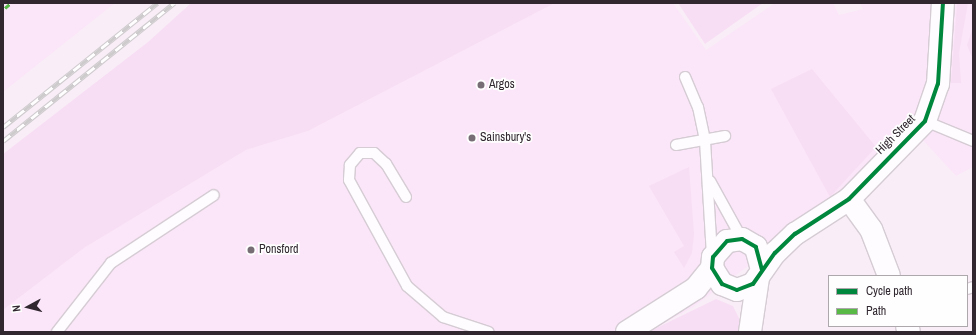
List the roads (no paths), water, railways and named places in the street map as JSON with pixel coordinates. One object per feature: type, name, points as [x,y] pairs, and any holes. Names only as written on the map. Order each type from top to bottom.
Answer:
[{"type":"street","name":"High Street","points":[[795,234],[849,199],[925,121],[938,84],[943,3]]},
{"type":"street","points":[[849,199],[871,229],[889,275]]},
{"type":"street","points":[[627,332],[719,275],[727,241],[746,241],[795,234]]},
{"type":"street","points":[[719,275],[746,288],[795,234]]},
{"type":"street","points":[[746,241],[760,254],[760,274],[752,322]]},
{"type":"street","points":[[719,275],[752,322]]},
{"type":"lane","points":[[685,77],[698,107],[705,141],[719,275]]},
{"type":"lane","points":[[925,121],[973,141]]},
{"type":"lane","points":[[676,145],[705,141],[725,136]]},
{"type":"lane","points":[[406,197],[386,164],[374,153],[360,153],[350,165],[349,180],[407,286],[443,317],[489,332]]},
{"type":"lane","points":[[709,179],[746,241]]},
{"type":"lane","points":[[57,332],[111,263],[214,195]]},
{"type":"railway","points":[[3,127],[157,3]]},
{"type":"railway","points":[[3,141],[174,3]]},
{"type":"place","name":"Argos","points":[[481,85]]},
{"type":"place","name":"Sainsbury's","points":[[472,138]]},
{"type":"place","name":"Ponsford","points":[[251,250]]}]
